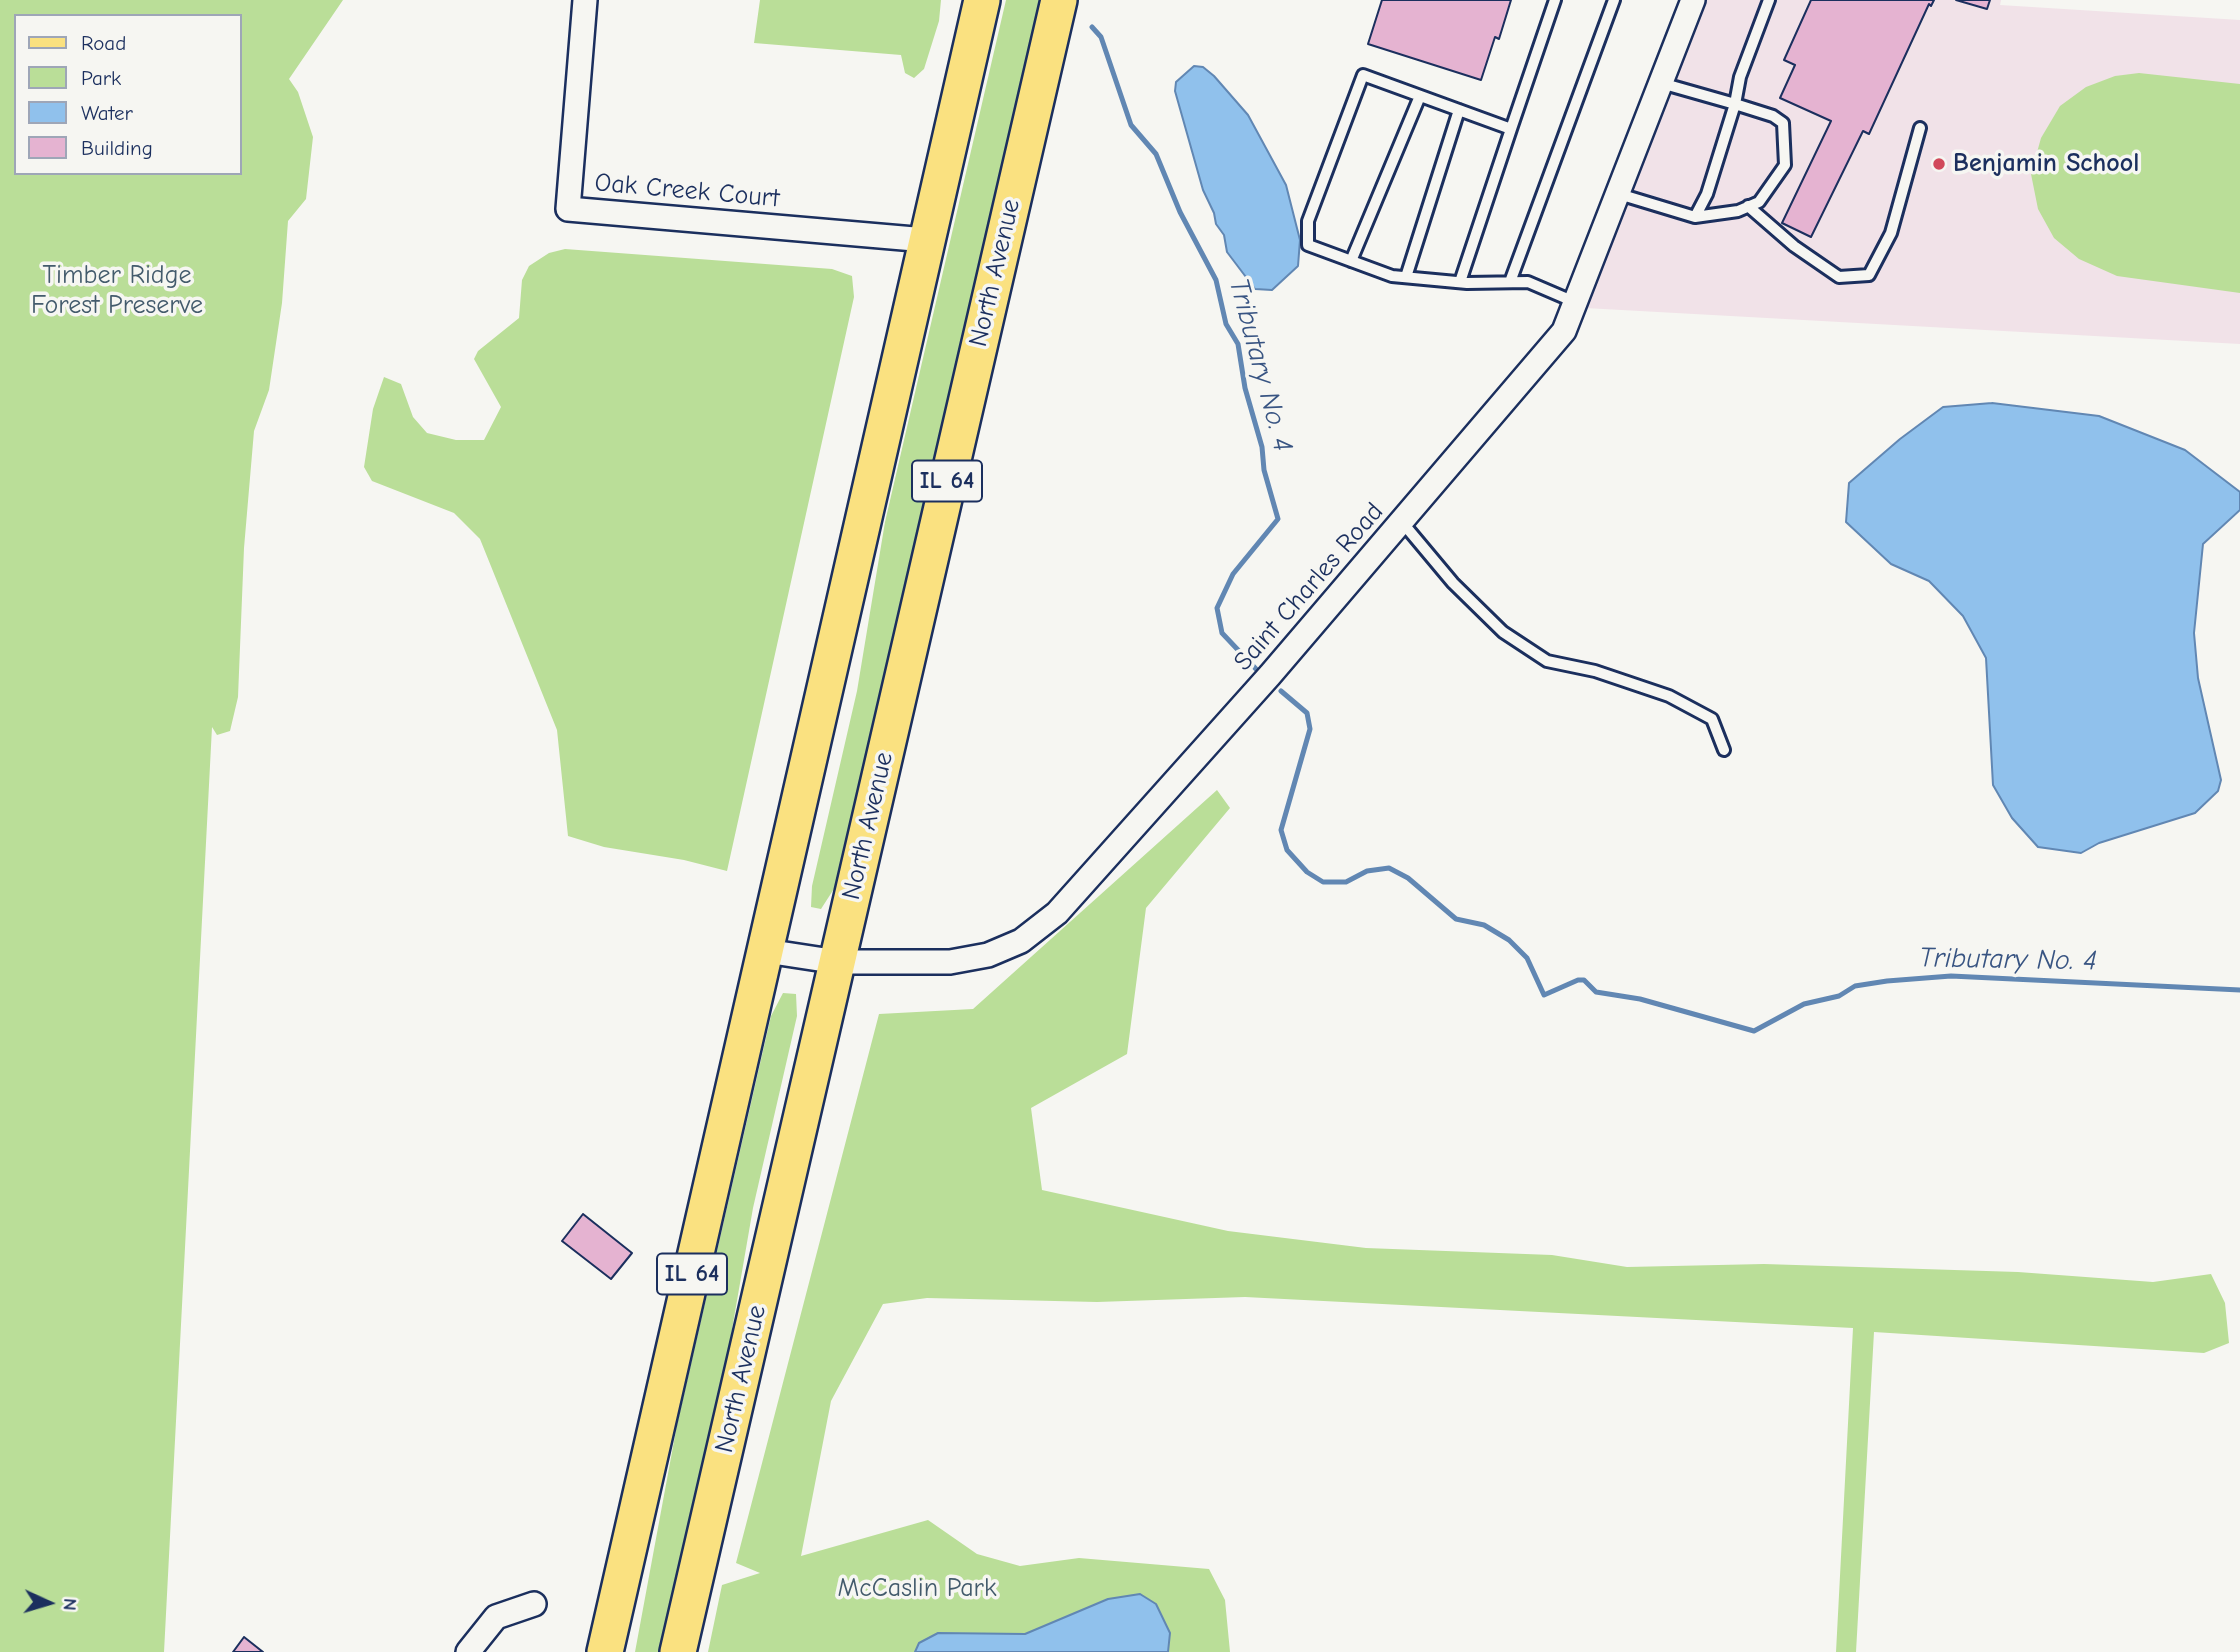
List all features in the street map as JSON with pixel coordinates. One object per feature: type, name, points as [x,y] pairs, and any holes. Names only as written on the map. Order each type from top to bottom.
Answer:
[{"type":"main road","name":"IL 64","points":[[605,1652],[982,0]]},
{"type":"main road","name":"North Avenue","points":[[678,1652],[1059,0]]},
{"type":"street","name":"Oak Creek Court","points":[[585,0],[568,209],[926,240]]},
{"type":"street","name":"Saint Charles Road","points":[[766,951],[838,962],[950,962],[988,955],[1021,941],[1057,913],[1270,676],[1564,331],[1693,0]]},
{"type":"street","points":[[468,1652],[496,1617],[534,1604]]},
{"type":"lane","points":[[1460,282],[1555,0]]},
{"type":"lane","points":[[1510,282],[1614,0]]},
{"type":"lane","points":[[1695,217],[1707,194],[1735,104],[1740,77],[1769,0]]},
{"type":"lane","points":[[1511,129],[1363,75],[1308,221],[1308,245],[1392,276],[1460,282],[1528,282],[1577,303]]},
{"type":"lane","points":[[1619,194],[1695,217],[1717,216],[1759,202],[1785,165],[1783,123],[1773,116],[1661,83]]},
{"type":"lane","points":[[1350,261],[1420,96]]},
{"type":"lane","points":[[1406,277],[1459,110]]},
{"type":"lane","points":[[1748,206],[1794,246],[1839,278],[1869,275],[1891,233],[1920,128]]},
{"type":"lane","points":[[1402,522],[1453,583],[1503,632],[1548,661],[1595,671],[1669,696],[1712,719],[1724,750]]},
{"type":"shaded area","name":"Benjamin School","points":[[1696,0],[2001,0],[2000,5],[2240,20],[2240,344],[1585,308]]},
{"type":"green space","name":"Timber Ridge Forest Preserve","points":[[0,0],[343,0],[289,79],[298,92],[313,137],[306,199],[288,221],[282,303],[269,390],[254,431],[244,548],[238,697],[230,731],[217,735],[212,727],[164,1652],[0,1652]]},
{"type":"green space","points":[[760,0],[941,0],[939,21],[924,69],[914,78],[905,73],[901,55],[754,43]]},
{"type":"green space","points":[[1006,0],[1042,0],[839,881],[821,909],[811,907],[812,886],[857,691],[885,522]]},
{"type":"green space","points":[[2139,73],[2240,84],[2240,293],[2117,276],[2079,259],[2054,238],[2038,209],[2031,174],[2041,138],[2060,106],[2086,87],[2115,76]]},
{"type":"green space","points":[[565,249],[832,269],[852,276],[854,297],[727,871],[684,860],[604,847],[568,836],[557,730],[480,539],[454,513],[372,481],[364,467],[373,409],[384,377],[401,384],[413,417],[427,433],[456,440],[484,440],[501,407],[474,359],[478,351],[519,318],[522,280],[529,266],[549,253]]},
{"type":"green space","name":"McCaslin Park","points":[[1217,790],[1230,808],[1146,908],[1127,1054],[1031,1108],[1042,1190],[1228,1231],[1366,1248],[1552,1255],[1627,1267],[1764,1264],[2018,1272],[2153,1282],[2211,1274],[2225,1303],[2229,1343],[2204,1353],[1874,1332],[1856,1652],[1836,1652],[1853,1328],[1245,1297],[1097,1302],[927,1298],[883,1304],[831,1401],[801,1556],[928,1520],[977,1554],[1020,1566],[1079,1558],[1209,1569],[1225,1600],[1230,1652],[708,1652],[722,1585],[760,1573],[736,1563],[879,1014],[973,1009]]},
{"type":"green space","points":[[783,993],[796,994],[797,1016],[753,1208],[721,1393],[661,1652],[635,1652],[677,1425],[771,1016]]},
{"type":"water","points":[[1194,66],[1203,67],[1214,76],[1248,115],[1286,185],[1300,240],[1298,266],[1272,290],[1255,289],[1227,252],[1224,235],[1216,224],[1203,190],[1175,91],[1176,82]]},
{"type":"water","points":[[1992,403],[2099,416],[2185,450],[2240,492],[2240,510],[2203,544],[2194,633],[2198,678],[2221,780],[2218,791],[2195,813],[2099,843],[2081,853],[2038,847],[2012,818],[1993,785],[1986,658],[1963,616],[1929,581],[1891,564],[1846,522],[1849,483],[1900,439],[1943,407]]},
{"type":"water","points":[[1140,1594],[1156,1604],[1170,1633],[1168,1652],[915,1652],[919,1643],[938,1633],[1025,1634],[1108,1599]]},
{"type":"building","points":[[1382,0],[1511,0],[1499,39],[1495,37],[1481,80],[1368,44]]},
{"type":"building","points":[[1811,0],[1934,0],[1931,6],[1929,4],[1869,134],[1863,131],[1811,237],[1782,223],[1831,121],[1780,98],[1795,65],[1784,60]]},
{"type":"building","points":[[1956,0],[1990,0],[1987,9]]},
{"type":"building","points":[[583,1214],[632,1253],[611,1279],[562,1241]]},
{"type":"building","points":[[244,1637],[263,1652],[233,1652]]},
{"type":"waterway","name":"Tributary No. 4","points":[[1092,27],[1101,37],[1131,125],[1156,154],[1180,212],[1216,280],[1226,324],[1238,344],[1245,388],[1278,519],[1233,574],[1217,608],[1222,633],[1256,669]]},
{"type":"waterway","name":"Tributary No. 4","points":[[1281,691],[1307,713],[1310,729],[1281,830],[1287,850],[1307,872],[1323,882],[1346,882],[1367,871],[1389,868],[1408,878],[1456,919],[1484,925],[1509,940],[1527,958],[1544,995],[1578,980],[1584,980],[1596,992],[1640,999],[1754,1031],[1804,1004],[1839,996],[1855,986],[1887,981],[1951,976],[2240,990]]},
{"type":"place","name":"Benjamin School","points":[[1939,164]]}]
